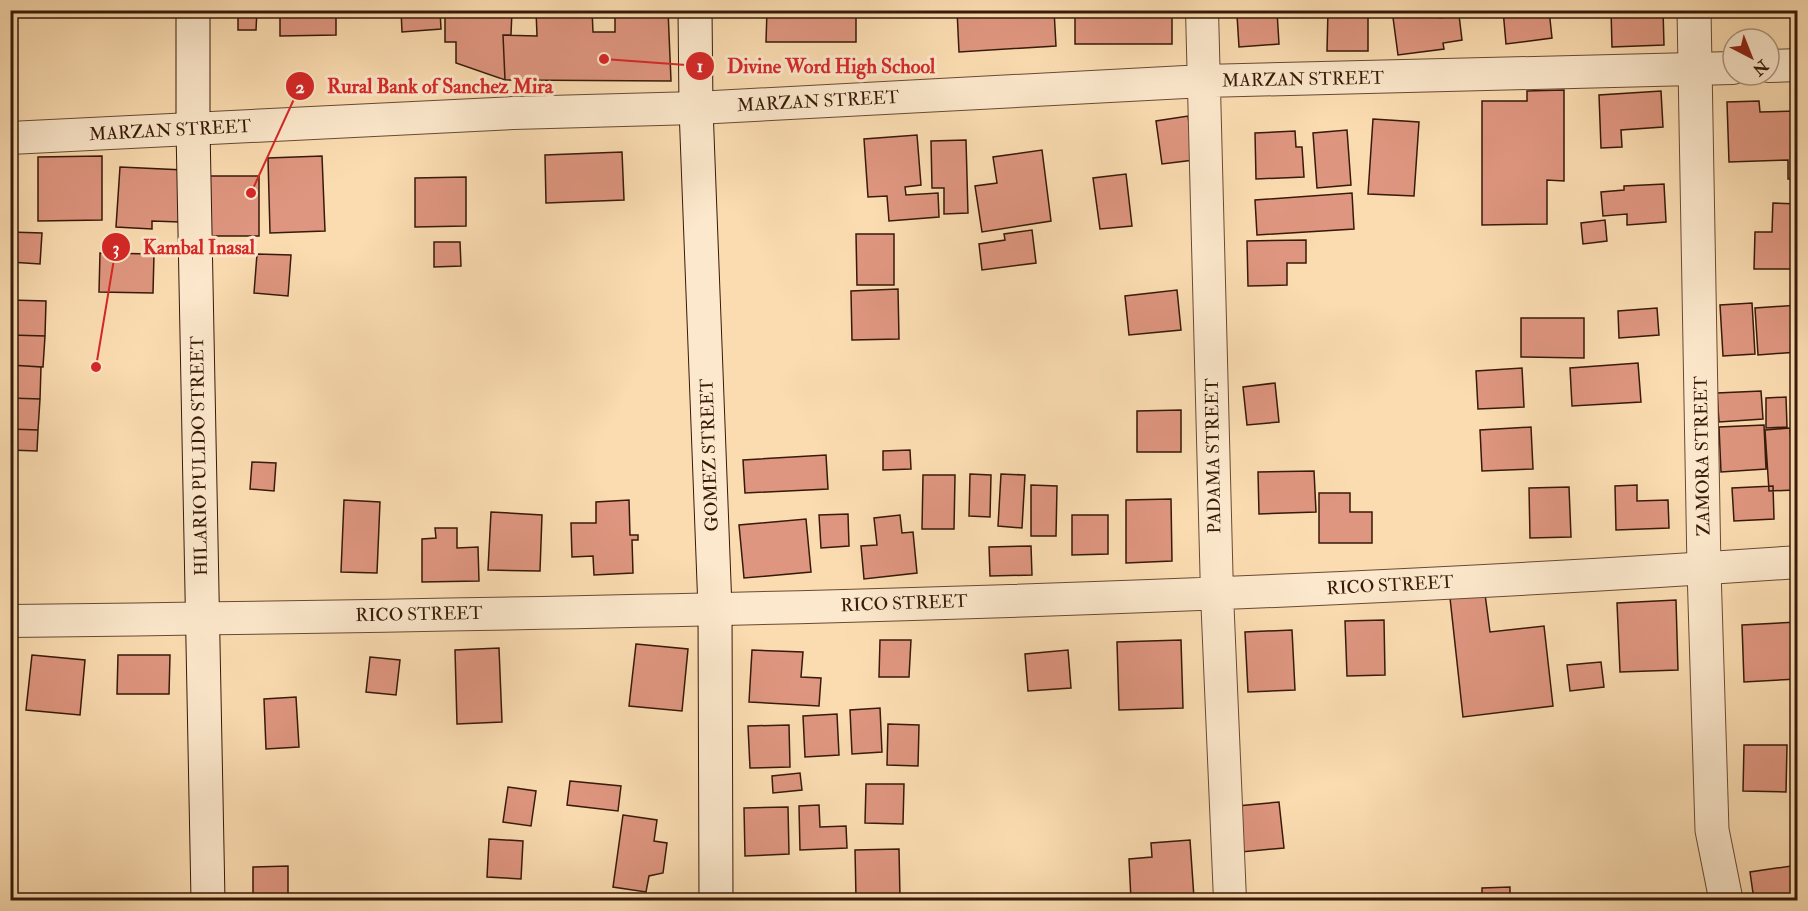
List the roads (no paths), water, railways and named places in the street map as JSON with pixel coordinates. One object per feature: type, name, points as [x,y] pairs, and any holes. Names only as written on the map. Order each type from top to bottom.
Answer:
[{"type":"main road","name":"HILARIO PULIDO STREET","points":[[193,10],[193,129],[208,900]]},
{"type":"main road","name":"GOMEZ STREET","points":[[695,10],[696,108],[715,609],[716,900]]},
{"type":"main road","name":"ZAMORA STREET","points":[[1694,10],[1704,569],[1712,830],[1726,900]]},
{"type":"street","name":"PADAMA STREET","points":[[1202,10],[1217,594],[1230,900]]},
{"type":"street","points":[[1781,66],[1797,65]]},
{"type":"street","name":"MARZAN STREET","points":[[10,138],[513,113],[696,108],[1204,81],[1721,69]]},
{"type":"street","name":"RICO STREET","points":[[10,621],[715,609],[1217,594],[1704,569],[1797,562]]},
{"type":"place","name":"Divine Word High School","points":[[604,59]]},
{"type":"place","name":"Rural Bank of Sanchez Mira","points":[[251,193]]},
{"type":"place","name":"Kambal Inasal","points":[[96,367]]}]
